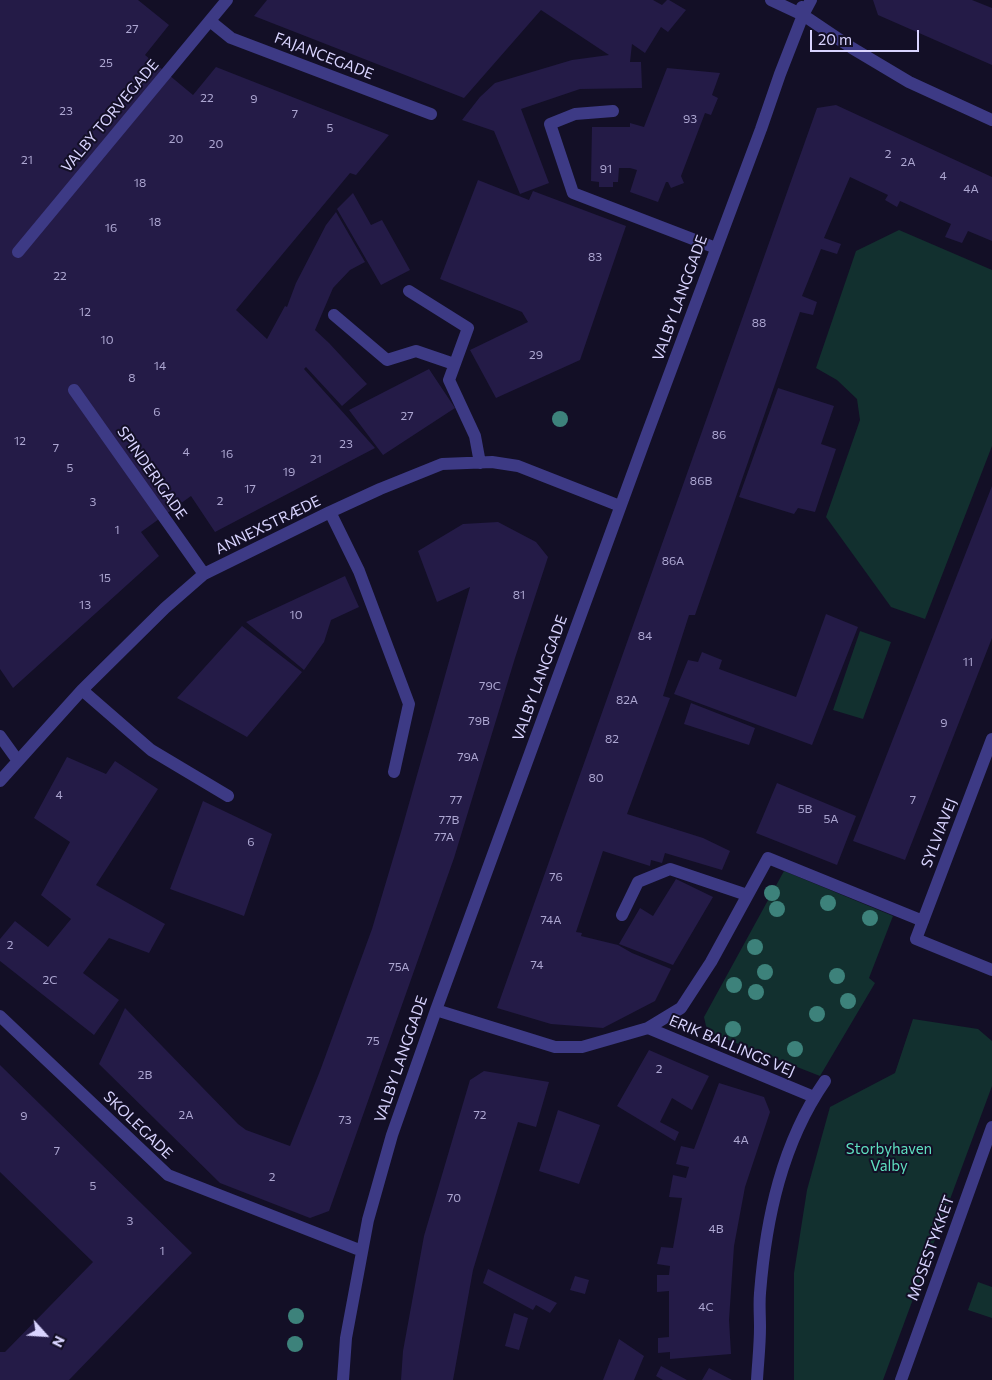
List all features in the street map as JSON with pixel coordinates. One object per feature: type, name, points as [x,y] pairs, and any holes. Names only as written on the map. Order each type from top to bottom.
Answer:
[{"type":"street","name":"VALBY TORVEGADE","points":[[18,252],[227,0]]},
{"type":"street","points":[[771,0],[803,14],[852,48],[909,82],[992,120]]},
{"type":"street","points":[[801,0],[803,14]]},
{"type":"street","name":"VALBY LANGGADE","points":[[343,1380],[346,1338],[368,1220],[392,1135],[620,506],[780,74],[803,14],[811,0]]},
{"type":"street","name":"FAJANCEGADE","points":[[210,21],[231,38],[431,114]]},
{"type":"street","points":[[613,111],[575,114],[550,124],[573,193],[716,248]]},
{"type":"street","points":[[409,291],[468,328],[448,380],[475,436],[480,463]]},
{"type":"street","points":[[334,315],[387,360],[416,351],[454,364]]},
{"type":"street","name":"SPINDERIGADE","points":[[74,390],[204,574]]},
{"type":"street","name":"ANNEXSTRÆDE","points":[[0,781],[82,690],[165,608],[204,574],[380,489],[442,464],[492,462],[518,466],[620,506]]},
{"type":"street","points":[[330,512],[359,571],[409,704],[394,772]]},
{"type":"street","points":[[82,690],[151,750],[228,796]]},
{"type":"street","points":[[0,736],[18,761]]},
{"type":"street","name":"SYLVIAVEJ","points":[[992,739],[916,939],[992,970]]},
{"type":"street","points":[[648,1028],[681,1008],[711,962],[768,858],[924,921]]},
{"type":"street","points":[[622,915],[638,882],[670,869],[747,895]]},
{"type":"street","name":"ERIK BALLINGS VEJ","points":[[436,1010],[555,1047],[582,1048],[648,1028],[814,1097]]},
{"type":"street","name":"SKOLEGADE","points":[[0,1016],[168,1176],[362,1251]]},
{"type":"street","points":[[757,1380],[760,1294],[770,1214],[794,1136],[814,1097],[825,1081]]},
{"type":"street","name":"MOSESTYKKET","points":[[901,1380],[992,1127]]},
{"type":"green space","points":[[899,230],[992,270],[992,446],[925,619],[891,607],[826,517],[860,420],[857,399],[837,380],[816,368],[856,251]]},
{"type":"green space","points":[[860,631],[891,642],[863,719],[833,710]]},
{"type":"green space","points":[[784,871],[893,916],[869,978],[875,983],[820,1076],[713,1034],[706,1026],[704,1017]]},
{"type":"green space","name":"Storbyhaven Valby","points":[[913,1019],[978,1029],[992,1041],[992,1086],[883,1380],[794,1380],[794,1273],[807,1190],[830,1107],[895,1073]]},
{"type":"green space","points":[[978,1282],[992,1287],[992,1318],[968,1310]]},
{"type":"building","points":[[0,0],[138,0],[169,25],[145,55],[193,95],[216,67],[389,135],[356,175],[350,173],[236,310],[267,339],[285,306],[287,307],[296,283],[326,225],[336,212],[365,262],[350,270],[333,288],[315,330],[367,384],[342,406],[306,367],[304,369],[375,448],[215,532],[191,496],[141,532],[159,556],[13,688],[0,669]]},
{"type":"building","points":[[267,0],[653,0],[662,5],[669,0],[686,10],[668,32],[661,27],[645,53],[632,44],[630,62],[641,62],[642,88],[580,89],[521,109],[549,183],[520,194],[494,131],[462,120],[480,97],[495,83],[572,60],[609,55],[541,10],[464,98],[254,16]]},
{"type":"building","points":[[873,0],[972,0],[992,8],[992,65],[878,15]]},
{"type":"building","points":[[667,68],[720,73],[712,95],[718,98],[711,115],[705,113],[681,176],[684,183],[671,188],[668,182],[666,182],[658,202],[630,192],[637,170],[619,168],[618,182],[613,182],[613,187],[599,187],[599,182],[591,181],[592,127],[630,127],[630,123],[644,127]]},
{"type":"building","points":[[836,105],[992,177],[992,241],[968,231],[962,243],[945,237],[951,224],[900,201],[897,207],[885,200],[888,195],[850,177],[824,238],[841,244],[837,254],[821,249],[802,296],[817,302],[813,315],[800,312],[695,615],[689,615],[663,696],[670,698],[627,814],[703,838],[730,851],[722,870],[665,853],[662,863],[651,860],[650,866],[603,851],[576,932],[582,933],[581,936],[618,945],[632,953],[671,969],[655,1001],[603,1028],[551,1024],[497,1008],[817,108]]},
{"type":"building","points":[[478,180],[529,200],[533,191],[626,226],[580,360],[496,398],[470,350],[528,322],[522,312],[440,279]]},
{"type":"building","points":[[353,193],[371,225],[382,220],[410,270],[381,285],[337,209]]},
{"type":"building","points":[[429,369],[455,408],[383,455],[349,410]]},
{"type":"building","points":[[778,388],[834,406],[821,444],[836,449],[815,512],[798,508],[794,514],[739,497]]},
{"type":"building","points":[[992,486],[992,638],[905,860],[853,841]]},
{"type":"building","points":[[498,522],[536,542],[548,557],[454,858],[329,1211],[310,1218],[220,1183],[99,1064],[125,1008],[238,1124],[246,1130],[290,1146],[320,1071],[372,929],[470,587],[437,602],[418,551],[463,524]]},
{"type":"building","points":[[345,576],[359,607],[331,620],[324,642],[304,670],[246,622]]},
{"type":"building","points":[[826,614],[858,627],[812,745],[674,694],[688,660],[698,662],[702,652],[722,660],[719,669],[796,697]]},
{"type":"building","points":[[242,626],[302,672],[247,737],[177,698]]},
{"type":"building","points":[[691,703],[755,728],[749,745],[684,724]]},
{"type":"building","points":[[67,757],[106,774],[115,761],[158,789],[96,885],[165,924],[149,953],[109,938],[83,973],[119,1000],[94,1035],[0,961],[0,939],[15,921],[48,947],[71,919],[41,895],[70,842],[34,818]]},
{"type":"building","points":[[777,783],[856,816],[837,865],[756,833]]},
{"type":"building","points":[[203,801],[272,834],[244,916],[170,889]]},
{"type":"building","points":[[676,879],[713,897],[673,965],[619,944],[640,908],[653,916]]},
{"type":"building","points":[[649,1050],[709,1076],[692,1110],[672,1098],[660,1122],[679,1132],[675,1141],[617,1106]]},
{"type":"building","points":[[0,1065],[192,1253],[69,1380],[0,1380],[0,1352],[5,1352],[93,1262],[0,1172]]},
{"type":"building","points":[[484,1071],[549,1082],[536,1127],[518,1122],[473,1270],[453,1380],[401,1380],[403,1351],[424,1236],[470,1080]]},
{"type":"building","points":[[719,1083],[764,1097],[770,1112],[745,1187],[734,1246],[729,1320],[731,1354],[670,1359],[670,1352],[658,1353],[658,1338],[669,1337],[669,1291],[657,1292],[657,1275],[669,1275],[670,1266],[657,1264],[661,1247],[673,1248],[682,1198],[669,1197],[673,1175],[686,1178],[689,1167],[676,1164],[681,1146],[694,1149]]},
{"type":"building","points":[[558,1110],[600,1125],[579,1184],[539,1171]]},
{"type":"building","points":[[488,1269],[557,1303],[550,1313],[536,1305],[533,1310],[483,1283]]},
{"type":"building","points":[[575,1276],[589,1280],[585,1294],[570,1290]]},
{"type":"building","points":[[514,1313],[528,1318],[519,1350],[505,1346]]},
{"type":"building","points":[[619,1339],[644,1356],[634,1380],[603,1380]]},
{"type":"building","points":[[661,1366],[687,1380],[663,1380],[656,1376]]},
{"type":"building","points":[[709,1368],[732,1380],[702,1380]]}]
